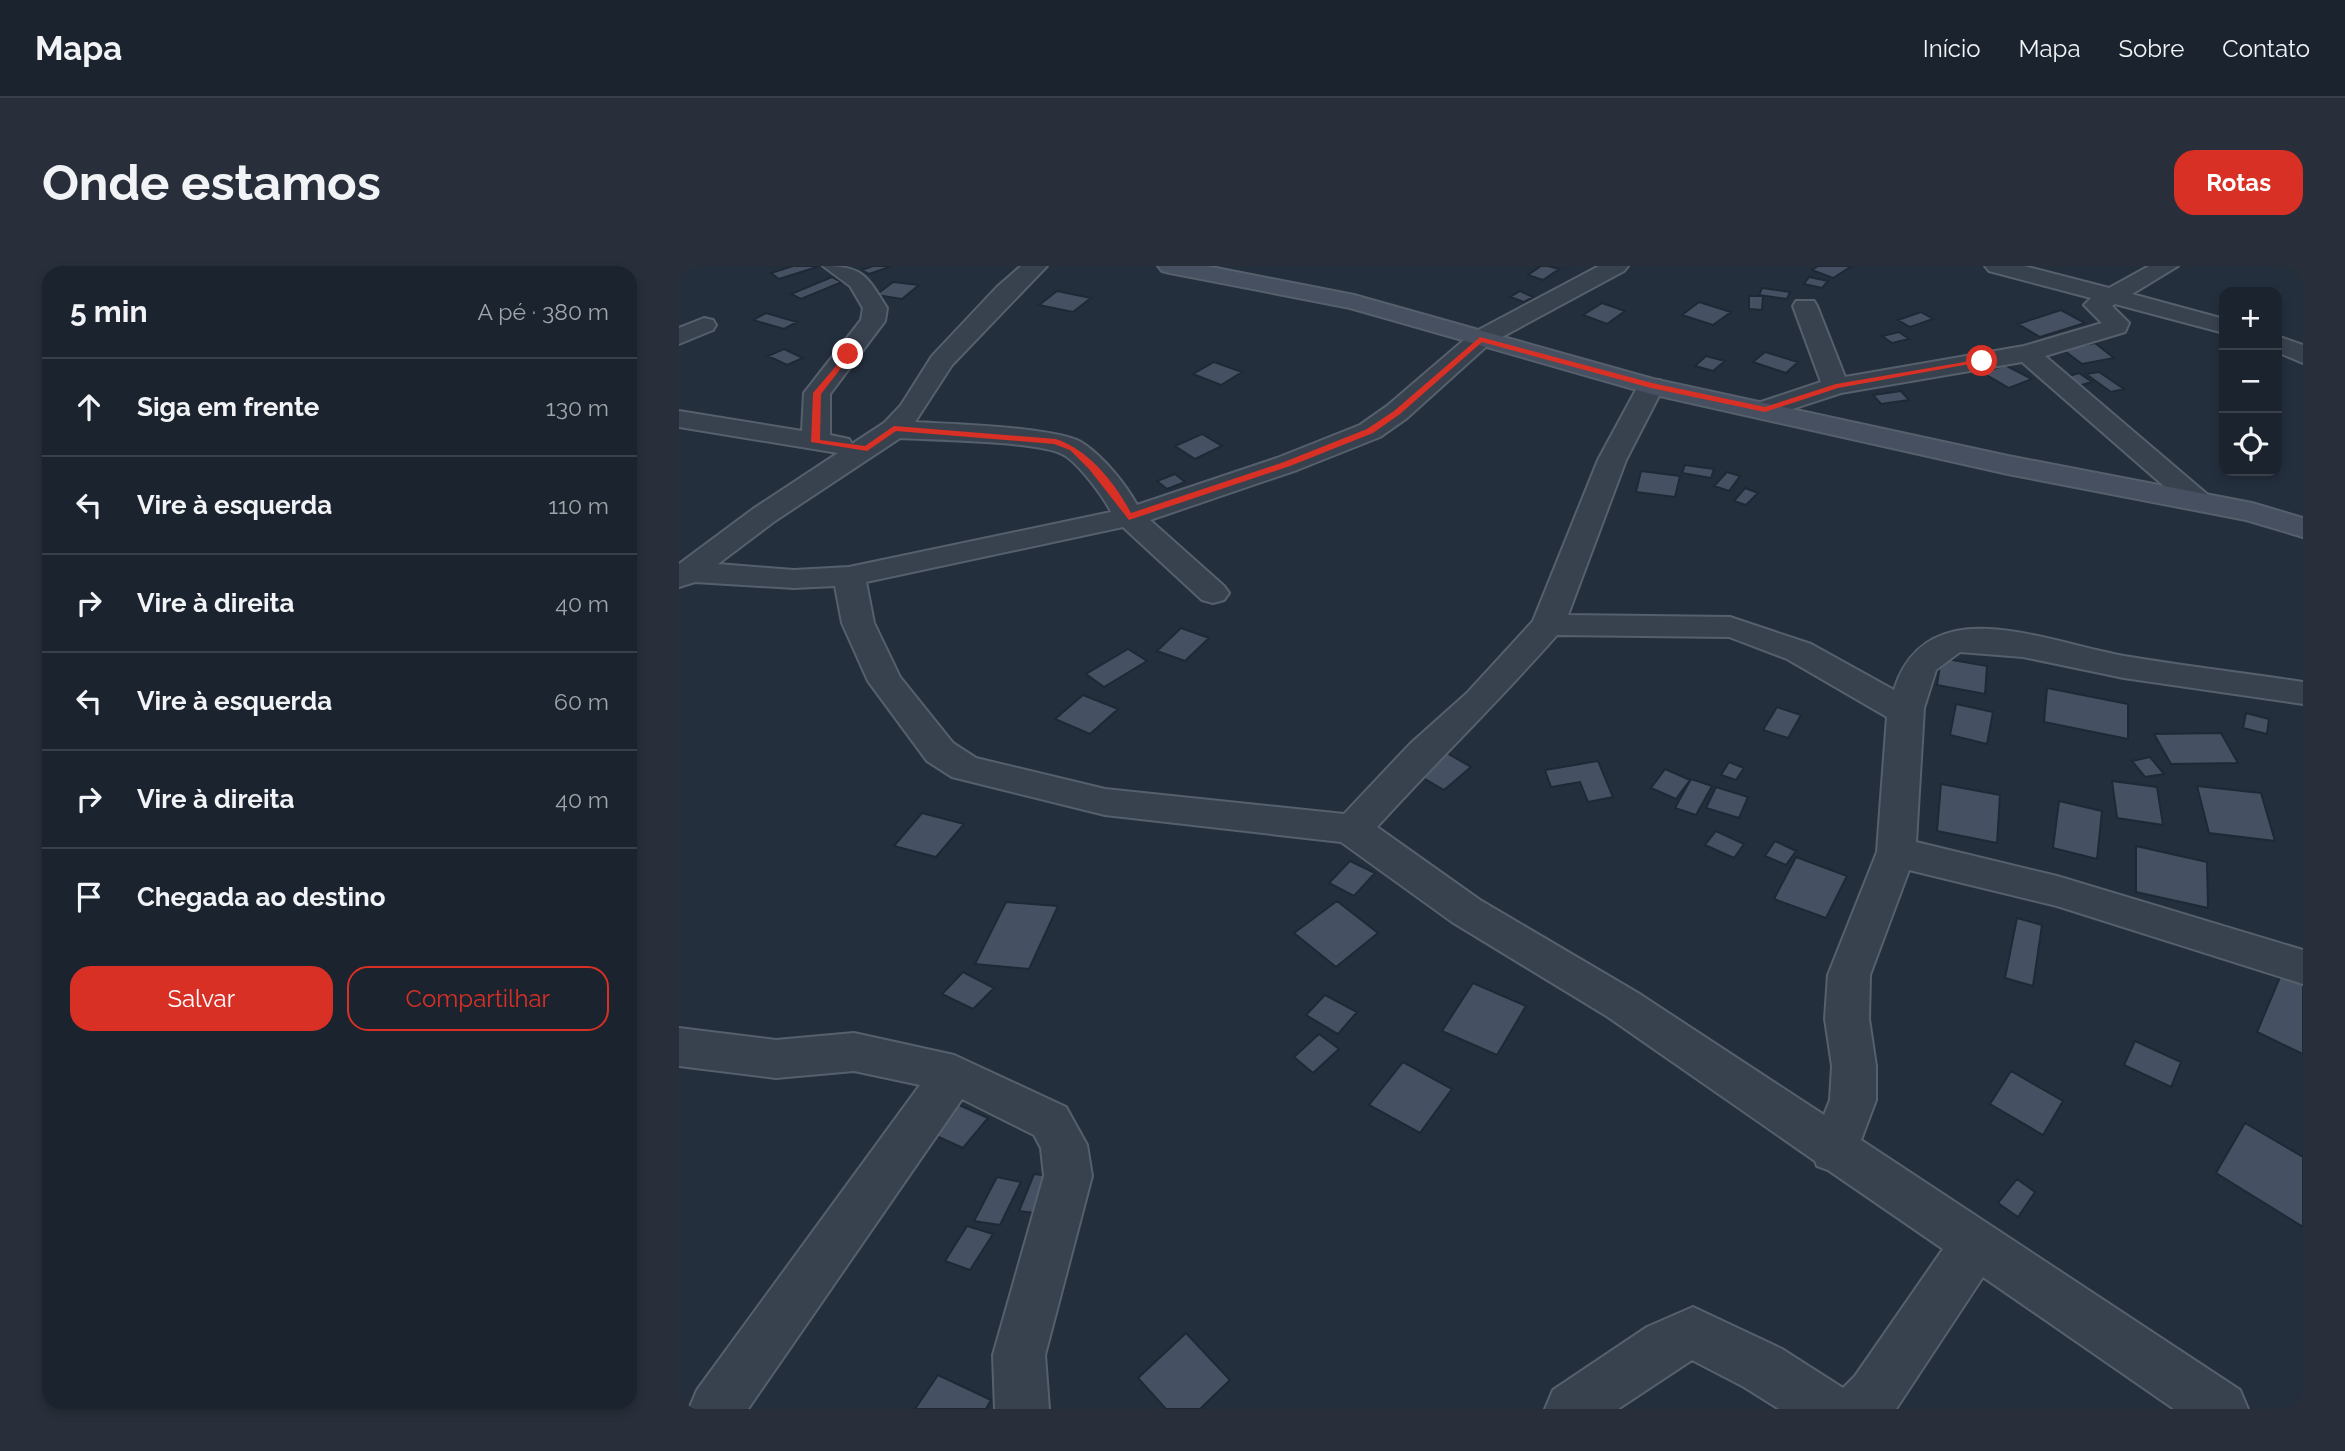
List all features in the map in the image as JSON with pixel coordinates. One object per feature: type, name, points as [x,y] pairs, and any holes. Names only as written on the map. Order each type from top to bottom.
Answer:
[{"type":"street","points":[[815,442],[817,393],[873,321],[875,308],[859,282],[835,266]]},
{"type":"street","points":[[685,575],[764,515],[894,429],[912,409],[941,361],[1005,292],[1035,266]]},
{"type":"street","points":[[1170,266],[1342,300],[1651,386],[2008,465],[2198,501],[2303,528]]},
{"type":"street","points":[[685,575],[794,579],[849,576],[1129,517],[1287,464],[1370,431],[1397,412],[1480,339],[1616,266]]},
{"type":"street","points":[[1997,266],[2219,325]]},
{"type":"street","points":[[1765,410],[1836,386],[2027,353],[2118,326],[2097,308],[2099,302],[2166,266]]},
{"type":"street","points":[[1805,306],[1836,386]]},
{"type":"street","points":[[679,337],[705,325]]},
{"type":"street","points":[[2282,345],[2303,355]]},
{"type":"street","points":[[2027,353],[2198,501]]},
{"type":"street","points":[[1352,830],[1423,753],[1479,701],[1548,625],[1612,460],[1651,386]]},
{"type":"street","points":[[679,419],[867,448]]},
{"type":"street","points":[[894,429],[1056,442],[1073,448],[1117,495],[1129,517],[1213,593]]},
{"type":"street","points":[[849,576],[858,623],[885,681],[940,752],[965,768],[1105,802],[1324,824],[1352,830],[1380,847],[1466,911],[1623,1005],[1834,1151],[2221,1409]]},
{"type":"street","points":[[1548,625],[1730,627],[1757,634],[1819,660],[1905,712]]},
{"type":"street","points":[[1834,1151],[1853,1100],[1854,1066],[1847,1019],[1849,975],[1896,852],[1905,712],[1919,668],[1933,653],[1960,641],[2004,644],[2125,667],[2303,693]]},
{"type":"street","points":[[1896,852],[2057,891],[2303,967]]},
{"type":"street","points":[[679,1047],[776,1059],[854,1052],[954,1074],[1049,1121],[1064,1145],[1067,1176],[1019,1354],[1022,1409]]},
{"type":"street","points":[[716,1409],[954,1074]]},
{"type":"street","points":[[1860,1409],[1874,1395],[1975,1245]]},
{"type":"street","points":[[1572,1409],[1665,1345],[1693,1333],[1763,1368],[1827,1409]]},
{"type":"building","points":[[793,266],[820,266],[779,279],[771,273]]},
{"type":"building","points":[[873,266],[892,266],[869,274],[862,270]]},
{"type":"building","points":[[1541,266],[1559,269],[1543,280],[1528,275]]},
{"type":"building","points":[[1818,266],[1852,266],[1833,278],[1812,270]]},
{"type":"building","points":[[832,277],[842,282],[801,299],[791,294]]},
{"type":"building","points":[[1809,277],[1828,281],[1822,288],[1804,284]]},
{"type":"building","points":[[893,282],[919,285],[902,299],[876,295]]},
{"type":"building","points":[[1762,288],[1790,292],[1787,299],[1759,295]]},
{"type":"building","points":[[1057,291],[1091,298],[1073,312],[1039,305]]},
{"type":"building","points":[[1520,291],[1533,297],[1524,302],[1510,297]]},
{"type":"building","points":[[1749,296],[1763,296],[1762,310],[1749,309]]},
{"type":"building","points":[[1699,302],[1731,312],[1713,325],[1682,315]]},
{"type":"building","points":[[1602,303],[1625,311],[1607,324],[1583,315]]},
{"type":"building","points":[[2061,310],[2085,323],[2040,337],[2018,324]]},
{"type":"building","points":[[1921,312],[1933,319],[1910,327],[1898,320]]},
{"type":"building","points":[[766,313],[797,322],[784,329],[753,320]]},
{"type":"building","points":[[1899,332],[1909,339],[1892,343],[1882,336]]},
{"type":"building","points":[[2095,343],[2114,358],[2082,364],[2062,349]]},
{"type":"building","points":[[784,349],[803,358],[787,365],[768,356]]},
{"type":"building","points":[[1765,352],[1798,362],[1786,373],[1753,362]]},
{"type":"building","points":[[1706,356],[1725,361],[1713,371],[1695,366]]},
{"type":"building","points":[[1214,362],[1242,372],[1221,385],[1193,374]]},
{"type":"building","points":[[2005,365],[2032,379],[2009,388],[1983,373]]},
{"type":"building","points":[[2099,372],[2124,389],[2111,392],[2086,374]]},
{"type":"building","points":[[2079,373],[2092,382],[2074,387],[2062,378]]},
{"type":"building","points":[[1901,391],[1909,400],[1881,404],[1873,395]]},
{"type":"building","points":[[1202,434],[1222,446],[1195,459],[1175,446]]},
{"type":"building","points":[[1685,465],[1714,469],[1711,478],[1682,473]]},
{"type":"building","points":[[1641,471],[1680,476],[1675,497],[1636,492]]},
{"type":"building","points":[[1727,472],[1740,476],[1729,491],[1714,486]]},
{"type":"building","points":[[1175,474],[1185,482],[1167,489],[1157,481]]},
{"type":"building","points":[[1745,488],[1758,493],[1746,505],[1734,501]]},
{"type":"building","points":[[1181,628],[1209,638],[1185,661],[1157,651]]},
{"type":"building","points":[[1128,649],[1147,661],[1104,687],[1086,674]]},
{"type":"building","points":[[1941,658],[1987,666],[1985,694],[1937,685]]},
{"type":"building","points":[[2047,688],[2128,704],[2128,739],[2044,722]]},
{"type":"building","points":[[1083,695],[1118,709],[1090,734],[1055,719]]},
{"type":"building","points":[[1956,704],[1993,712],[1987,744],[1950,735]]},
{"type":"building","points":[[1777,707],[1801,715],[1788,738],[1763,730]]},
{"type":"building","points":[[2246,713],[2269,719],[2267,734],[2243,728]]},
{"type":"building","points":[[2221,733],[2238,763],[2171,764],[2154,734]]},
{"type":"building","points":[[1440,749],[1471,767],[1444,790],[1413,772]]},
{"type":"building","points":[[2150,757],[2164,774],[2145,777],[2132,761]]},
{"type":"building","points":[[1598,761],[1613,797],[1588,802],[1580,782],[1551,787],[1545,770]]},
{"type":"building","points":[[1729,762],[1744,768],[1736,780],[1721,775]]},
{"type":"building","points":[[1665,769],[1690,780],[1676,799],[1651,788]]},
{"type":"building","points":[[1691,779],[1712,786],[1696,815],[1675,808]]},
{"type":"building","points":[[2112,781],[2157,787],[2163,825],[2117,818]]},
{"type":"building","points":[[1941,784],[2000,795],[1997,843],[1937,831]]},
{"type":"building","points":[[2197,786],[2261,793],[2275,841],[2209,833]]},
{"type":"building","points":[[1716,787],[1748,797],[1739,818],[1706,808]]},
{"type":"building","points":[[2059,801],[2102,811],[2097,859],[2053,848]]},
{"type":"building","points":[[922,813],[964,824],[936,857],[894,846]]},
{"type":"building","points":[[1716,831],[1744,844],[1734,858],[1705,845]]},
{"type":"building","points":[[1775,841],[1796,851],[1786,865],[1765,856]]},
{"type":"building","points":[[2136,846],[2207,862],[2208,908],[2136,892]]},
{"type":"building","points":[[1796,857],[1847,876],[1826,918],[1774,899]]},
{"type":"building","points":[[1350,861],[1375,873],[1354,896],[1329,883]]},
{"type":"building","points":[[1337,901],[1378,933],[1336,967],[1294,933]]},
{"type":"building","points":[[1006,902],[1058,906],[1029,969],[975,964]]},
{"type":"building","points":[[2017,918],[2042,925],[2033,986],[2005,978]]},
{"type":"building","points":[[2283,970],[2303,979],[2303,1054],[2257,1032]]},
{"type":"building","points":[[963,972],[994,988],[973,1009],[942,994]]},
{"type":"building","points":[[1473,983],[1526,1006],[1497,1055],[1442,1031]]},
{"type":"building","points":[[1325,995],[1357,1012],[1338,1034],[1306,1015]]},
{"type":"building","points":[[1319,1034],[1339,1049],[1313,1073],[1294,1057]]},
{"type":"building","points":[[2135,1041],[2181,1062],[2171,1087],[2124,1065]]},
{"type":"building","points":[[1403,1062],[1452,1089],[1420,1133],[1369,1105]]},
{"type":"building","points":[[2011,1071],[2063,1101],[2043,1135],[1990,1104]]},
{"type":"building","points":[[948,1100],[988,1118],[963,1148],[923,1130]]},
{"type":"building","points":[[2245,1123],[2303,1157],[2303,1227],[2216,1173]]},
{"type":"building","points":[[1034,1174],[1057,1177],[1042,1214],[1019,1211]]},
{"type":"building","points":[[997,1177],[1021,1182],[1000,1225],[974,1221]]},
{"type":"building","points":[[2017,1179],[2035,1192],[2018,1217],[1998,1203]]},
{"type":"building","points":[[967,1226],[993,1234],[970,1270],[945,1261]]},
{"type":"building","points":[[1186,1333],[1230,1380],[1200,1409],[1166,1409],[1138,1378]]},
{"type":"building","points":[[938,1375],[991,1400],[986,1409],[915,1409]]},
{"type":"route","points":[[848,354],[817,393],[815,442],[867,448],[894,429],[1056,442],[1073,448],[1092,467],[1117,495],[1129,517],[1287,464],[1370,431],[1397,412],[1480,339],[1651,386],[1765,410],[1836,386],[1982,361]]}]
